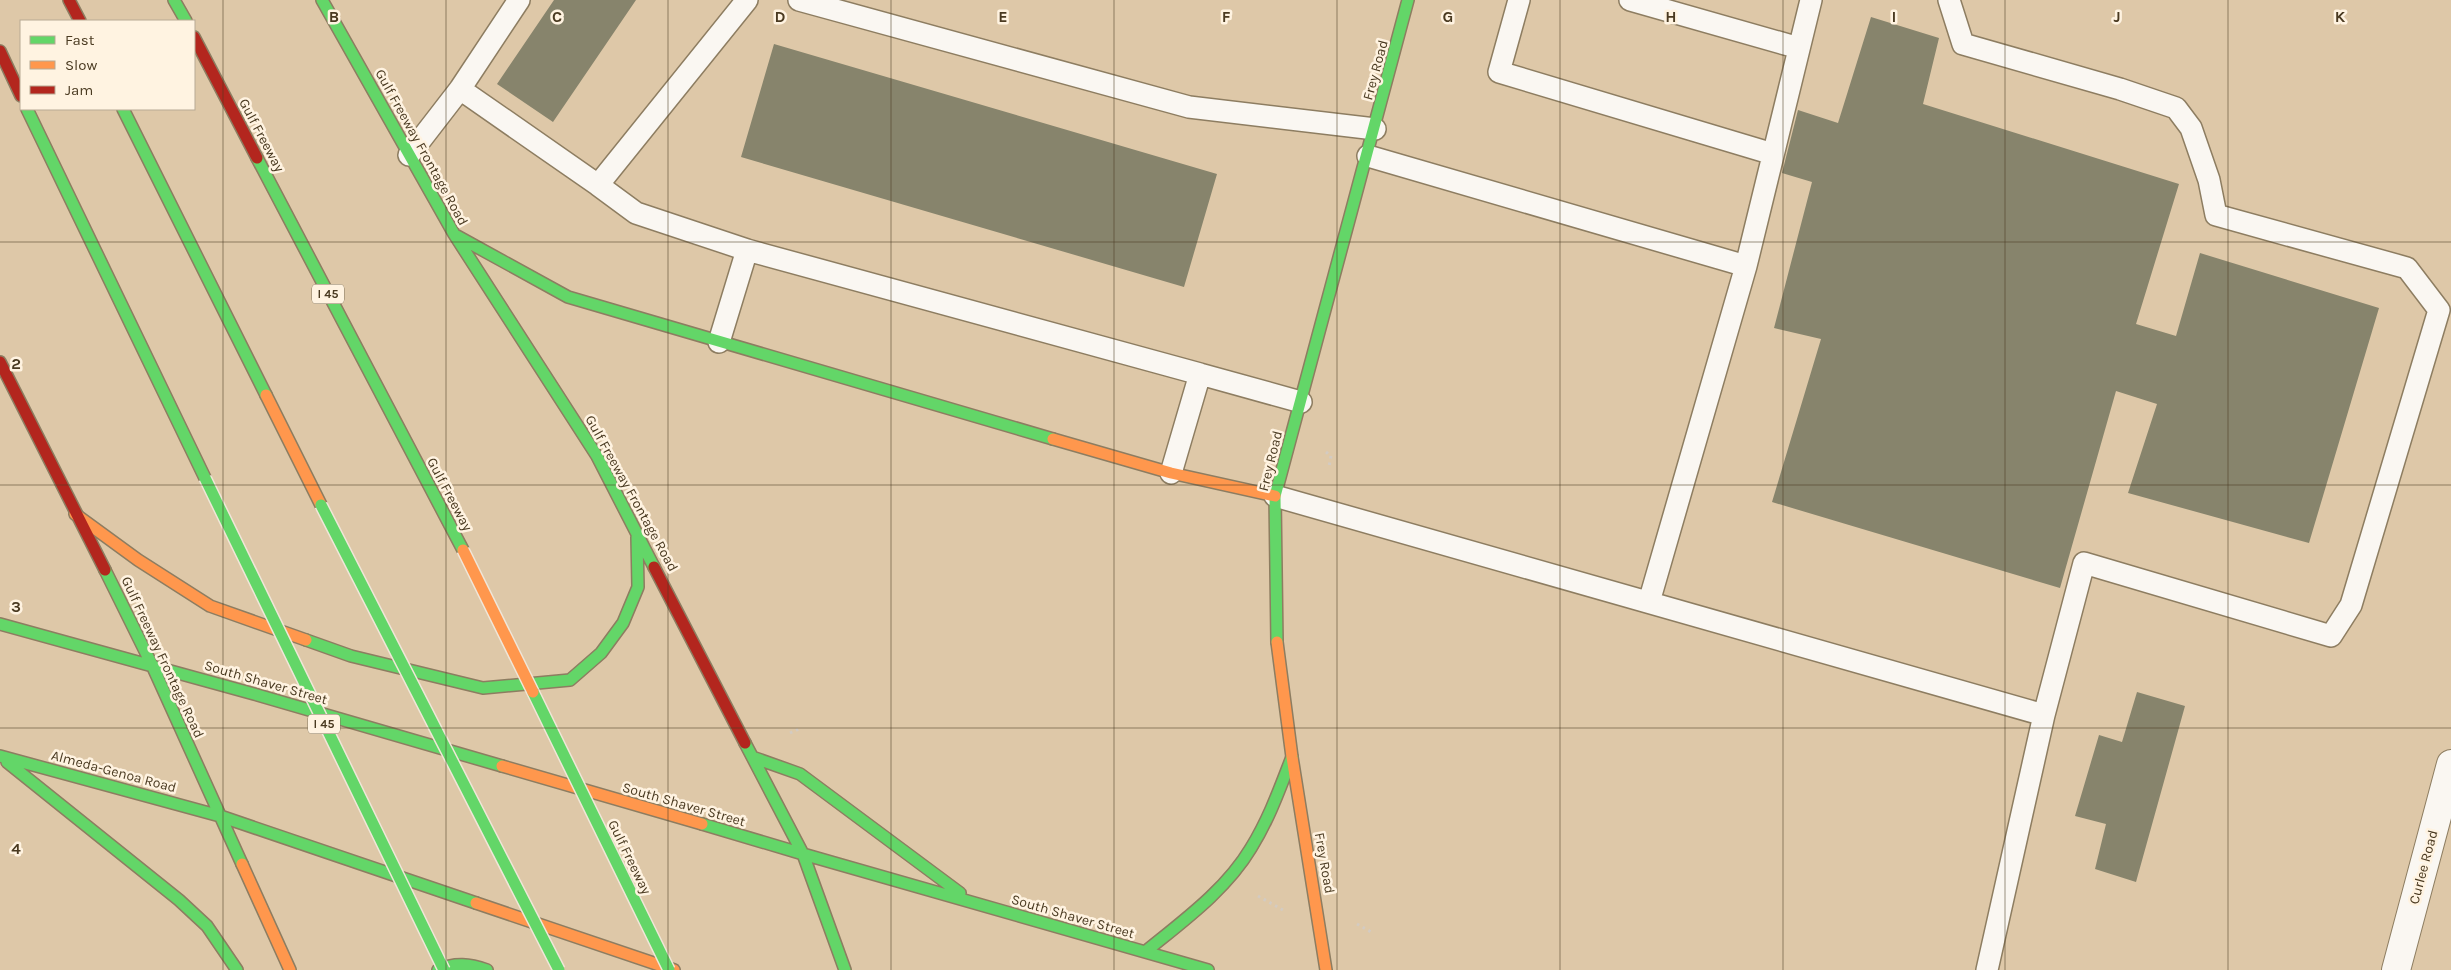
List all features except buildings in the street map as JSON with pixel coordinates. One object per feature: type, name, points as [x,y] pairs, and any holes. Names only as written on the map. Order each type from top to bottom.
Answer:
[{"type":"main road","points":[[69,0],[79,20]]},
{"type":"main road","points":[[174,0],[185,20]]},
{"type":"main road","name":"Gulf Freeway Frontage Road","points":[[322,0],[454,234],[597,456],[637,530],[803,854],[845,970]]},
{"type":"main road","name":"Frey Road","points":[[1326,970],[1292,757],[1276,631],[1275,496],[1368,156],[1408,0]]},
{"type":"main road","name":"Gulf Freeway","points":[[195,39],[463,550],[669,970]]},
{"type":"main road","points":[[0,52],[20,94]]},
{"type":"main road","name":"I 45","points":[[28,110],[444,970]]},
{"type":"main road","points":[[124,110],[321,505],[559,970]]},
{"type":"main road","points":[[454,234],[568,297],[1171,473],[1275,496]]},
{"type":"main road","name":"Gulf Freeway Frontage Road","points":[[0,362],[152,665],[290,970]]},
{"type":"main road","points":[[75,514],[138,560],[210,606],[351,656],[483,688],[570,680],[601,653],[623,623],[638,587],[637,530]]},
{"type":"main road","points":[[0,624],[152,665]]},
{"type":"main road","name":"South Shaver Street","points":[[152,665],[1208,970]]},
{"type":"main road","points":[[0,756],[179,900],[207,926],[237,970]]},
{"type":"main road","name":"Almeda-Genoa Road","points":[[0,756],[220,816]]},
{"type":"main road","points":[[1145,952],[1205,901],[1232,873],[1260,833],[1292,757]]},
{"type":"main road","points":[[754,758],[800,774],[973,903]]},
{"type":"main road","points":[[220,816],[674,970]]},
{"type":"main road","points":[[438,970],[447,964],[465,962],[487,970]]},
{"type":"street","name":"Curlee Road","points":[[2396,970],[2451,764]]},
{"type":"lane","points":[[409,154],[460,89],[519,0]]},
{"type":"lane","points":[[598,185],[747,0]]},
{"type":"lane","points":[[799,0],[1189,107],[1375,129]]},
{"type":"lane","points":[[1519,0],[1499,72],[1773,154]]},
{"type":"lane","points":[[1630,0],[1799,48]]},
{"type":"lane","points":[[1649,602],[1746,266],[1811,0]]},
{"type":"lane","points":[[1949,0],[1963,44],[2120,89],[2176,108],[2191,128],[2209,180],[2216,215],[2407,268],[2440,310],[2350,605],[2331,636],[2084,563],[2044,715],[1988,970]]},
{"type":"lane","points":[[460,89],[636,213],[747,250],[1301,402]]},
{"type":"lane","points":[[1368,156],[1746,266]]},
{"type":"lane","points":[[719,342],[747,250]]},
{"type":"lane","points":[[1171,473],[1200,374]]},
{"type":"lane","points":[[1275,496],[2044,715]]},
{"type":"path","points":[[1326,452],[1331,456],[1329,467]]},
{"type":"path","points":[[789,734],[799,729]]},
{"type":"path","points":[[1256,895],[1286,912]]},
{"type":"path","points":[[1357,924],[1373,933]]},
{"type":"traffic: fast","points":[[174,0],[185,20]]},
{"type":"traffic: fast","points":[[322,0],[454,234],[597,456],[654,567]]},
{"type":"traffic: fast","points":[[1277,642],[1275,496],[1408,0]]},
{"type":"traffic: fast","points":[[27,110],[205,478]]},
{"type":"traffic: fast","points":[[124,110],[266,395]]},
{"type":"traffic: fast","points":[[257,158],[463,550]]},
{"type":"traffic: fast","points":[[457,236],[568,297],[1053,439]]},
{"type":"traffic: fast","points":[[205,478],[444,970]]},
{"type":"traffic: fast","points":[[321,505],[559,970]]},
{"type":"traffic: fast","points":[[306,640],[351,656],[483,688],[570,680],[601,653],[623,623],[638,587],[637,537]]},
{"type":"traffic: fast","points":[[105,570],[152,665],[242,864]]},
{"type":"traffic: fast","points":[[0,624],[254,694],[502,766]]},
{"type":"traffic: fast","points":[[533,692],[669,970]]},
{"type":"traffic: fast","points":[[745,743],[803,854],[845,970]]},
{"type":"traffic: fast","points":[[0,756],[220,816],[476,903]]},
{"type":"traffic: fast","points":[[1145,952],[1189,917],[1229,878],[1241,863],[1263,826],[1292,757]]},
{"type":"traffic: fast","points":[[755,758],[800,774],[960,893]]},
{"type":"traffic: fast","points":[[7,762],[179,900],[207,926],[237,970]]},
{"type":"traffic: fast","points":[[702,824],[803,854]]},
{"type":"traffic: fast","points":[[803,854],[1208,970]]},
{"type":"traffic: fast","points":[[438,970],[444,967],[462,965],[475,966],[487,970]]},
{"type":"traffic: slow","points":[[266,395],[321,505]]},
{"type":"traffic: slow","points":[[1053,439],[1171,473],[1275,496]]},
{"type":"traffic: slow","points":[[75,514],[138,560],[210,606],[306,640]]},
{"type":"traffic: slow","points":[[463,550],[533,692]]},
{"type":"traffic: slow","points":[[1277,642],[1292,757],[1326,970]]},
{"type":"traffic: slow","points":[[502,766],[702,824]]},
{"type":"traffic: slow","points":[[242,864],[290,970]]},
{"type":"traffic: slow","points":[[476,903],[674,970]]},
{"type":"traffic: jam","points":[[69,0],[79,20]]},
{"type":"traffic: jam","points":[[195,39],[257,158]]},
{"type":"traffic: jam","points":[[0,51],[20,94]]},
{"type":"traffic: jam","points":[[0,362],[105,570]]},
{"type":"traffic: jam","points":[[654,567],[745,743]]}]
